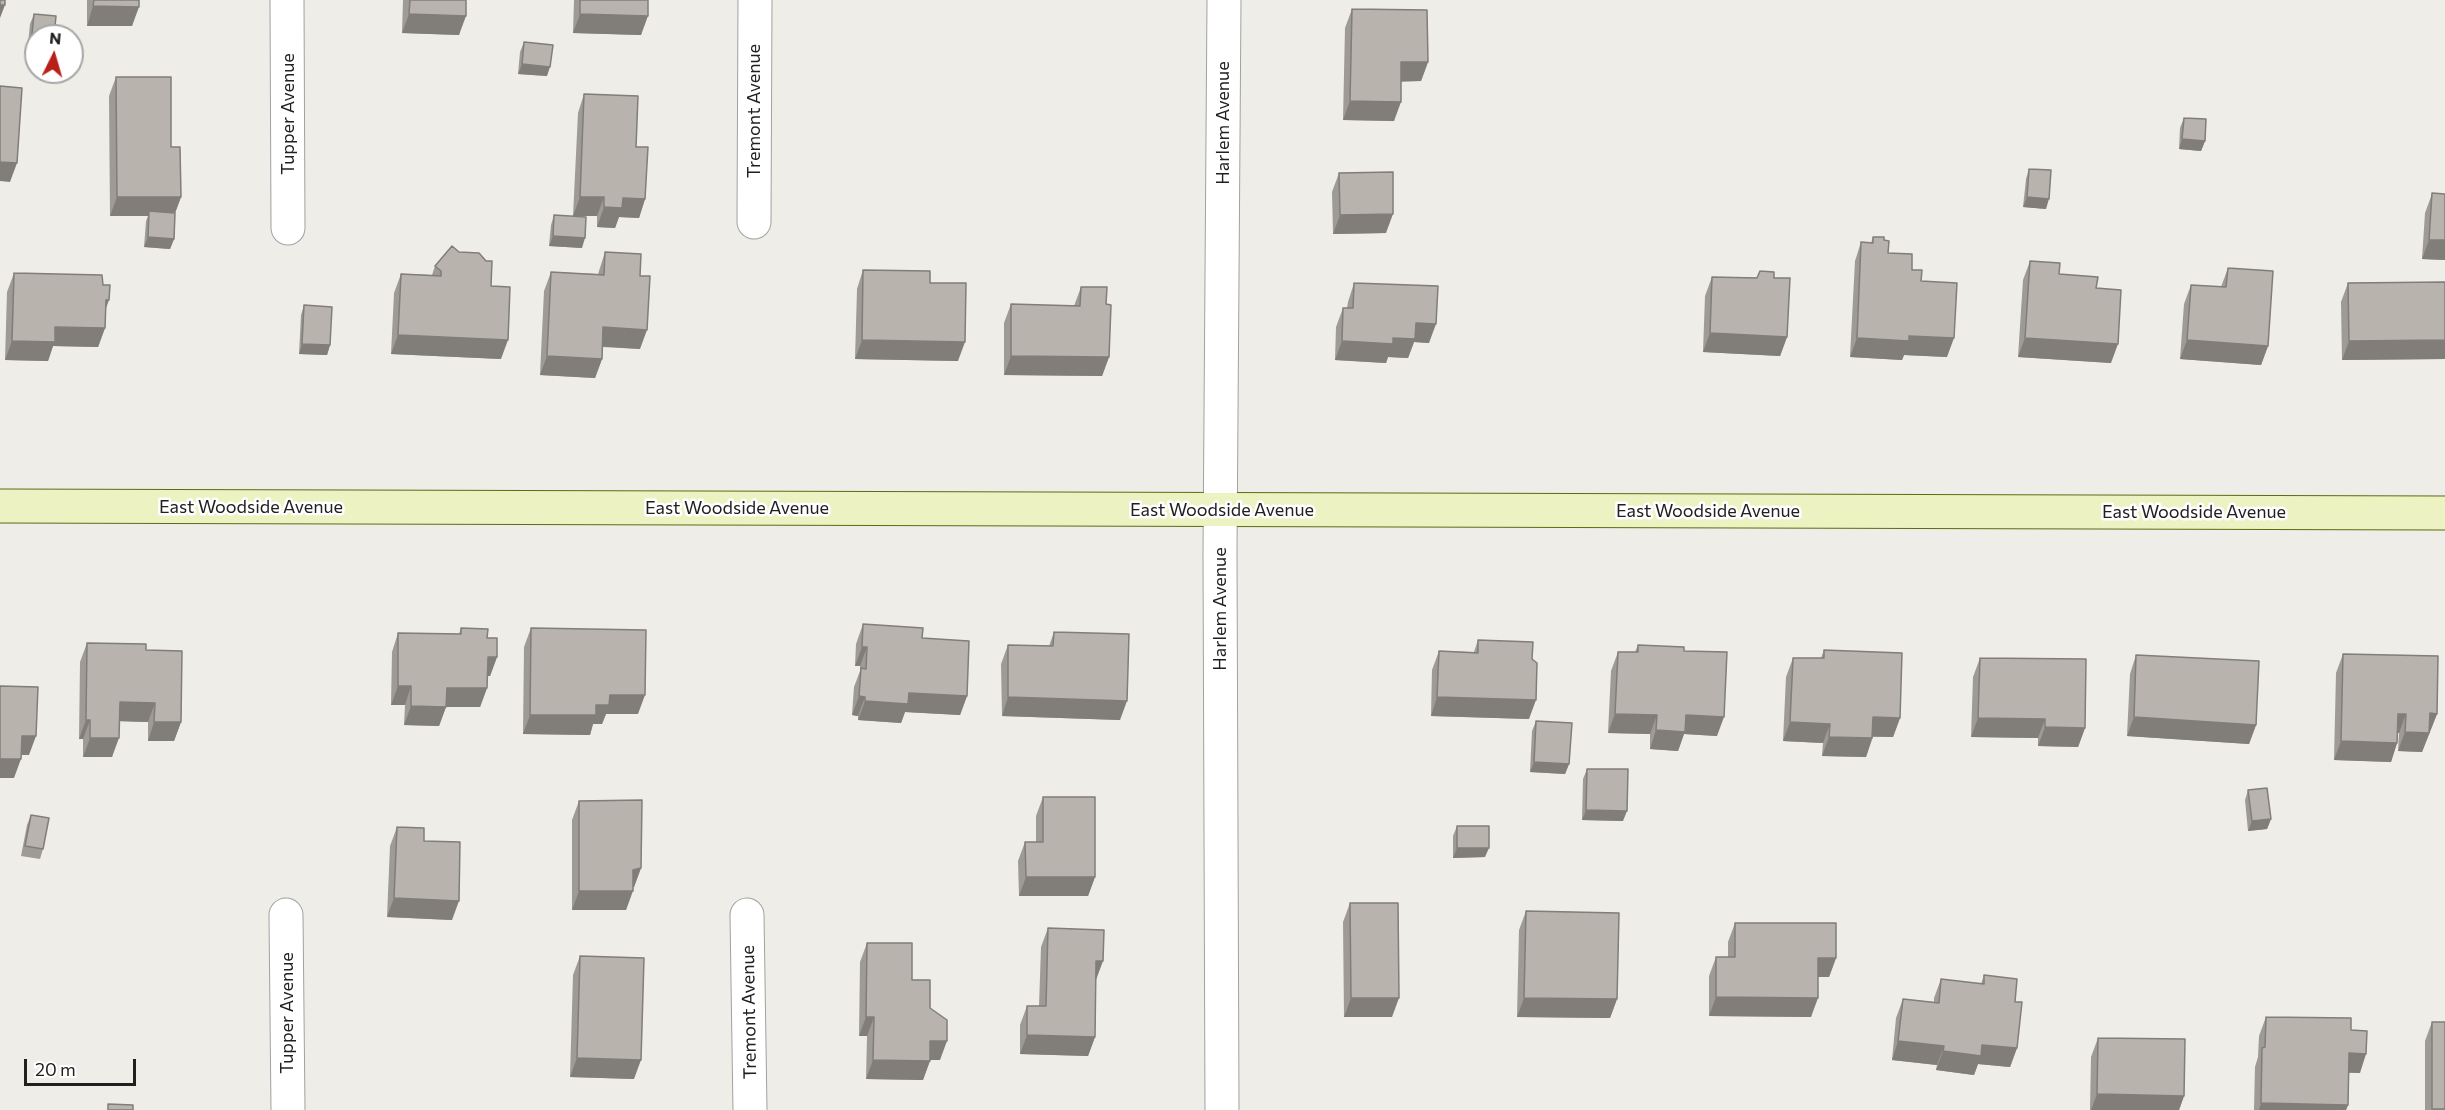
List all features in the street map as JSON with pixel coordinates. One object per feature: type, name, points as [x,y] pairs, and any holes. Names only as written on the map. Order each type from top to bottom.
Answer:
[{"type":"main road","name":"East Woodside Avenue","points":[[0,506],[2445,513]]},
{"type":"street","name":"Tupper Avenue","points":[[287,0],[288,228]]},
{"type":"street","name":"Tremont Avenue","points":[[754,222],[755,0]]},
{"type":"street","name":"Harlem Avenue","points":[[1221,1110],[1220,510],[1224,0]]},
{"type":"street","name":"Tupper Avenue","points":[[286,915],[288,1110]]},
{"type":"street","name":"Tremont Avenue","points":[[747,915],[750,1110]]},
{"type":"building","points":[[0,0],[5,0],[5,5],[0,5]]},
{"type":"building","points":[[94,0],[139,0],[139,7],[93,6]]},
{"type":"building","points":[[410,0],[466,0],[466,16],[409,14]]},
{"type":"building","points":[[580,0],[648,0],[648,16],[580,14]]},
{"type":"building","points":[[1352,9],[1427,10],[1428,62],[1401,62],[1401,102],[1350,101]]},
{"type":"building","points":[[34,14],[56,16],[55,24],[33,24]]},
{"type":"building","points":[[524,42],[553,45],[550,67],[522,64]]},
{"type":"building","points":[[116,77],[171,77],[171,147],[180,147],[181,197],[117,197]]},
{"type":"building","points":[[0,86],[22,88],[17,163],[0,162]]},
{"type":"building","points":[[584,94],[638,96],[636,147],[648,147],[645,199],[623,198],[622,208],[604,207],[604,197],[580,197]]},
{"type":"building","points":[[2184,118],[2206,119],[2205,141],[2182,139]]},
{"type":"building","points":[[2029,169],[2051,170],[2049,199],[2027,197]]},
{"type":"building","points":[[1393,172],[1393,214],[1340,215],[1339,173]]},
{"type":"building","points":[[2432,193],[2445,194],[2445,240],[2429,240]]},
{"type":"building","points":[[149,211],[175,213],[174,239],[148,237]]},
{"type":"building","points":[[554,215],[586,217],[585,238],[553,236]]},
{"type":"building","points":[[1873,237],[1884,237],[1884,240],[1889,241],[1888,253],[1912,254],[1912,270],[1922,270],[1921,281],[1957,283],[1954,338],[1909,336],[1909,341],[1857,338],[1861,242],[1873,243]]},
{"type":"building","points":[[452,246],[459,252],[479,253],[486,261],[492,261],[491,286],[510,287],[508,340],[398,335],[401,274],[441,276],[441,271],[435,266]]},
{"type":"building","points":[[605,252],[641,254],[640,276],[650,276],[647,330],[603,327],[602,359],[547,356],[551,272],[604,275]]},
{"type":"building","points":[[2030,261],[2060,263],[2059,274],[2098,277],[2096,288],[2121,290],[2118,344],[2025,338]]},
{"type":"building","points":[[2228,268],[2273,271],[2268,346],[2187,340],[2191,285],[2226,287]]},
{"type":"building","points":[[863,270],[930,271],[930,283],[966,283],[965,342],[862,340]]},
{"type":"building","points":[[1760,271],[1774,272],[1774,278],[1790,278],[1787,337],[1710,333],[1712,277],[1757,278]]},
{"type":"building","points":[[14,273],[102,275],[103,285],[110,285],[109,300],[106,300],[105,328],[55,327],[55,342],[12,341]]},
{"type":"building","points":[[2445,282],[2445,340],[2349,341],[2348,283]]},
{"type":"building","points":[[1354,283],[1438,286],[1436,324],[1416,323],[1415,339],[1393,338],[1393,344],[1342,341],[1343,308],[1353,308]]},
{"type":"building","points":[[1081,287],[1107,287],[1106,304],[1111,305],[1109,357],[1011,356],[1011,304],[1080,306]]},
{"type":"building","points":[[304,305],[332,307],[330,345],[302,344]]},
{"type":"building","points":[[863,624],[923,628],[922,638],[969,641],[967,696],[909,693],[908,704],[865,701],[865,697],[859,696],[861,668],[866,669],[867,647],[862,647]]},
{"type":"building","points":[[461,628],[488,629],[487,638],[497,638],[497,657],[488,657],[487,688],[447,688],[446,707],[411,706],[411,686],[398,686],[398,633],[461,634]]},
{"type":"building","points":[[531,628],[646,630],[645,695],[610,695],[609,705],[596,705],[596,715],[530,715]]},
{"type":"building","points":[[1054,632],[1129,634],[1127,701],[1008,697],[1008,645],[1053,646]]},
{"type":"building","points":[[1478,640],[1533,642],[1532,659],[1537,663],[1536,700],[1437,697],[1439,651],[1478,653]]},
{"type":"building","points":[[87,643],[146,644],[146,650],[182,651],[181,722],[154,722],[155,703],[120,702],[119,738],[90,738],[90,720],[86,720]]},
{"type":"building","points":[[1638,645],[1684,647],[1684,651],[1727,652],[1724,717],[1686,715],[1685,732],[1656,730],[1657,715],[1615,714],[1618,652],[1638,652]]},
{"type":"building","points":[[1824,650],[1902,653],[1900,718],[1873,717],[1872,738],[1829,737],[1830,724],[1790,722],[1793,658],[1824,658]]},
{"type":"building","points":[[2343,654],[2438,656],[2437,714],[2430,713],[2429,733],[2405,732],[2406,714],[2398,714],[2397,743],[2341,741]]},
{"type":"building","points":[[2136,655],[2259,661],[2256,725],[2134,717]]},
{"type":"building","points":[[1980,658],[2086,659],[2085,728],[2045,727],[2045,719],[1978,718]]},
{"type":"building","points":[[0,686],[38,687],[36,736],[22,736],[21,759],[0,759]]},
{"type":"building","points":[[1536,721],[1572,723],[1569,764],[1534,762]]},
{"type":"building","points":[[1587,769],[1628,769],[1627,811],[1586,810]]},
{"type":"building","points":[[2267,788],[2271,819],[2252,821],[2248,790]]},
{"type":"building","points":[[1043,797],[1095,797],[1095,877],[1026,877],[1025,842],[1043,842]]},
{"type":"building","points":[[642,800],[641,868],[633,870],[633,891],[579,891],[579,801]]},
{"type":"building","points":[[31,815],[49,818],[43,849],[25,846]]},
{"type":"building","points":[[1457,826],[1489,826],[1489,848],[1457,848]]},
{"type":"building","points":[[397,827],[424,828],[424,841],[460,842],[459,901],[394,898]]},
{"type":"building","points":[[1350,903],[1398,903],[1399,998],[1351,998]]},
{"type":"building","points":[[1526,911],[1619,913],[1617,999],[1524,998]]},
{"type":"building","points":[[1735,923],[1836,923],[1836,958],[1818,958],[1818,998],[1716,997],[1716,957],[1735,957]]},
{"type":"building","points":[[1048,928],[1104,930],[1103,961],[1096,961],[1095,1037],[1027,1035],[1027,1006],[1046,1006]]},
{"type":"building","points":[[867,943],[912,943],[912,980],[930,980],[930,1008],[947,1020],[947,1041],[930,1041],[930,1061],[873,1060],[874,1017],[866,1017]]},
{"type":"building","points":[[580,956],[644,958],[641,1060],[577,1058]]},
{"type":"building","points":[[1984,975],[2017,979],[2015,1002],[2022,1002],[2017,1048],[1982,1045],[1981,1056],[1943,1051],[1944,1046],[1898,1041],[1903,999],[1939,1003],[1941,979],[1984,984]]},
{"type":"building","points":[[2266,1017],[2351,1018],[2351,1030],[2367,1031],[2366,1054],[2349,1053],[2348,1105],[2261,1103],[2262,1048],[2265,1047]]},
{"type":"building","points":[[2432,1022],[2445,1022],[2445,1109],[2432,1109]]},
{"type":"building","points":[[2098,1038],[2185,1039],[2184,1096],[2097,1094]]},
{"type":"building","points":[[108,1104],[133,1105],[133,1110],[108,1110]]}]
